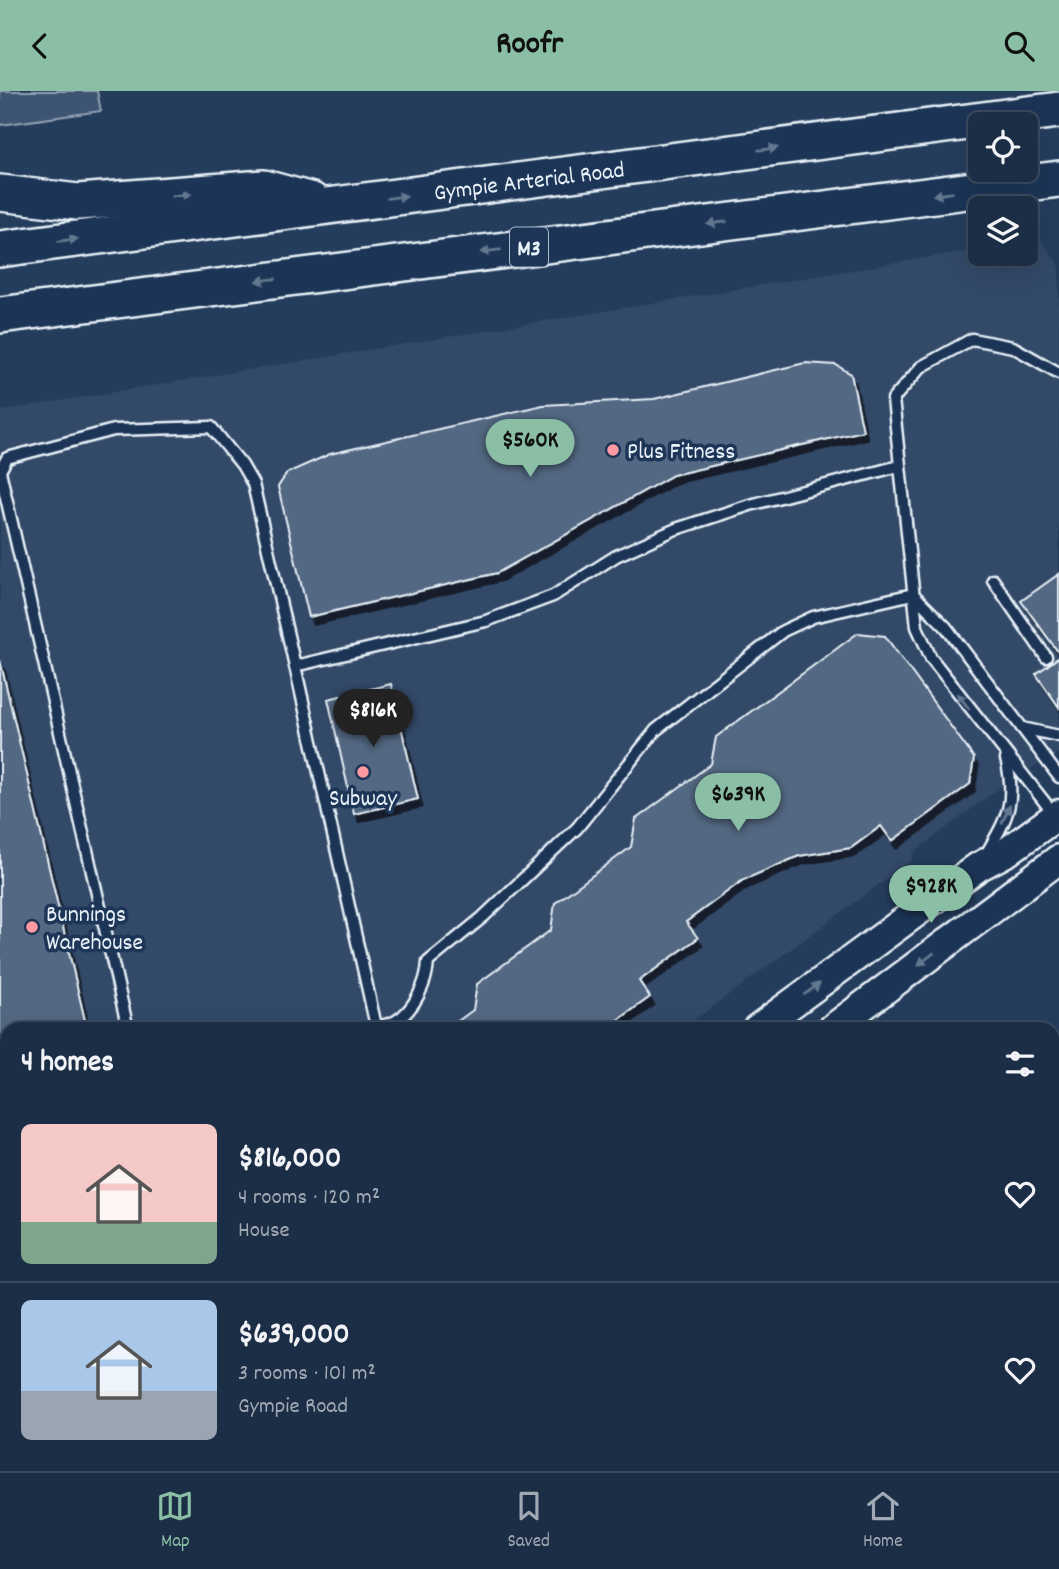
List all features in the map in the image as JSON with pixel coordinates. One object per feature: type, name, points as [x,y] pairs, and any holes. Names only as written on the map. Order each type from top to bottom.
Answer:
[{"type":"highway","name":"Gympie Arterial Road","points":[[0,249],[1059,110]]},
{"type":"highway","name":"M3","points":[[0,315],[1059,179]]},
{"type":"highway","points":[[0,193],[78,202],[264,188],[329,205]]},
{"type":"main road","points":[[767,1022],[978,867],[1008,851],[1058,817]]},
{"type":"main road","points":[[841,1022],[1059,859]]},
{"type":"lane","points":[[1058,817],[1005,755],[931,658],[918,627],[893,399],[921,367],[972,339],[1013,347],[1059,373]]},
{"type":"lane","points":[[126,1022],[0,471],[7,458],[114,430],[211,427],[242,465],[253,484],[374,1022]]},
{"type":"lane","points":[[295,666],[486,621],[553,596],[616,556],[676,529],[750,505],[899,466]]},
{"type":"lane","points":[[993,580],[1045,657]]},
{"type":"lane","points":[[913,594],[946,627],[1059,776]]},
{"type":"lane","points":[[394,1022],[410,1010],[428,973],[428,962],[483,917],[577,828],[656,730],[783,631],[813,617],[913,594]]},
{"type":"lane","points":[[1022,728],[1059,736]]},
{"type":"lane","points":[[978,867],[1010,810],[1012,786],[1005,755]]},
{"type":"shaded area","points":[[0,91],[97,91],[101,111],[0,125]]},
{"type":"shaded area","points":[[1040,239],[1059,264],[1059,753],[1006,783],[913,853],[911,861],[692,1022],[0,1022],[0,411],[968,251],[968,266],[1038,266]]},
{"type":"building","points":[[805,363],[836,365],[851,374],[863,431],[673,475],[497,573],[309,617],[278,487],[287,473],[330,454],[543,405],[654,399]]},
{"type":"building","points":[[1059,574],[1059,653],[1021,601]]},
{"type":"building","points":[[858,633],[885,636],[974,758],[970,784],[892,841],[881,826],[851,848],[799,856],[743,880],[686,922],[698,938],[639,981],[650,997],[616,1022],[457,1022],[473,1010],[477,984],[551,930],[555,903],[631,847],[636,819],[711,764],[716,737]]},
{"type":"building","points":[[1059,657],[1059,707],[1036,674]]},
{"type":"building","name":"Bunnings Warehouse","points":[[0,660],[85,1022],[0,1022]]},
{"type":"building","points":[[391,684],[418,799],[354,814],[328,699]]},
{"type":"place","name":"Plus Fitness","points":[[613,450]]},
{"type":"place","name":"Subway","points":[[363,772]]},
{"type":"place","name":"Bunnings Warehouse","points":[[32,927]]}]
